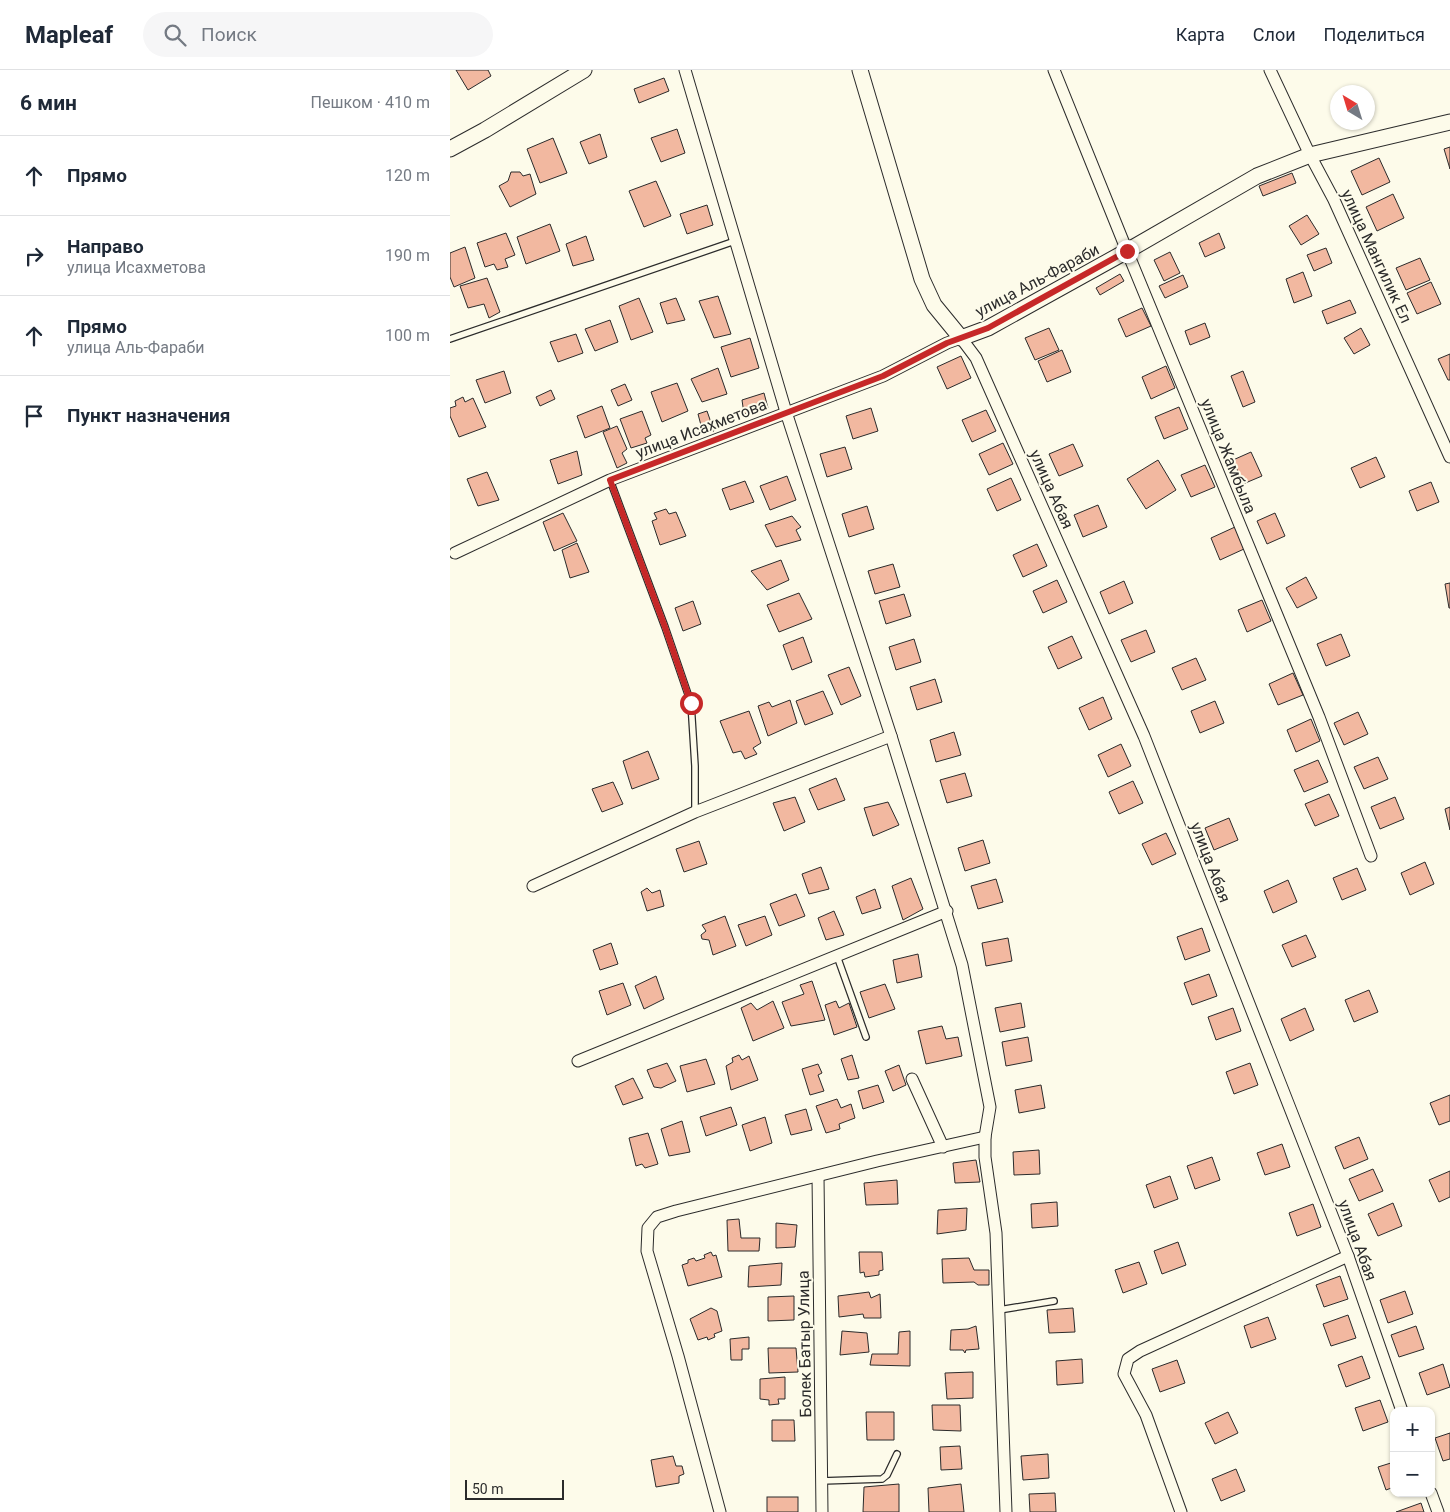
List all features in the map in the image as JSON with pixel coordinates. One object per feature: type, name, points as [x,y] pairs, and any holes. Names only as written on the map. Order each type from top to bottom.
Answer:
[{"type":"street","points":[[450,149],[584,70]]},
{"type":"street","points":[[685,70],[786,412],[892,736],[962,965],[990,1107],[985,1137],[985,1157],[996,1233],[1006,1512]]},
{"type":"street","points":[[860,70],[922,279],[934,305],[960,338]]},
{"type":"street","name":"улица Жамбыла","points":[[1054,70],[1319,717],[1371,856]]},
{"type":"street","name":"улица Мангилик Ел","points":[[1270,70],[1310,155],[1334,200],[1450,457]]},
{"type":"street","name":"улица Аль-Фараби","points":[[960,338],[988,328],[1257,176],[1310,155],[1450,122]]},
{"type":"street","name":"улица Исахметова","points":[[455,553],[610,480],[883,376],[960,338]]},
{"type":"street","name":"улица Абая","points":[[960,338],[976,358],[1144,736],[1348,1256],[1401,1407]]},
{"type":"street","points":[[534,886],[695,812],[892,736]]},
{"type":"street","points":[[578,1061],[947,912]]},
{"type":"street","points":[[912,1079],[943,1146]]},
{"type":"street","points":[[720,1512],[678,1356],[647,1251],[648,1228],[657,1217],[676,1211],[877,1161],[985,1137]]},
{"type":"street","name":"Болек Батыр Улица","points":[[818,1176],[822,1512]]},
{"type":"street","points":[[1181,1512],[1146,1415],[1124,1374],[1128,1359],[1140,1351],[1348,1256]]},
{"type":"street","points":[[1432,1497],[1438,1512]]},
{"type":"lane","points":[[450,339],[734,241]]},
{"type":"lane","points":[[610,480],[665,627],[691,703],[695,766],[695,812]]},
{"type":"lane","points":[[836,956],[866,1036]]},
{"type":"lane","points":[[999,1310],[1054,1301]]},
{"type":"lane","points":[[821,1481],[882,1479],[887,1475],[897,1454]]},
{"type":"building","points":[[456,70],[488,70],[491,76],[468,90]]},
{"type":"building","points":[[664,78],[669,91],[639,103],[634,89]]},
{"type":"building","points":[[677,129],[685,153],[661,162],[651,138]]},
{"type":"building","points":[[600,134],[607,157],[589,164],[580,142]]},
{"type":"building","points":[[553,138],[567,173],[540,183],[527,149]]},
{"type":"building","points":[[1450,147],[1450,169],[1444,149]]},
{"type":"building","points":[[1379,158],[1390,182],[1362,195],[1351,171]]},
{"type":"building","points":[[511,172],[520,172],[523,176],[530,174],[536,194],[510,207],[499,186],[508,181]]},
{"type":"building","points":[[1292,173],[1296,183],[1263,196],[1259,186]]},
{"type":"building","points":[[656,181],[671,216],[644,227],[629,191]]},
{"type":"building","points":[[1393,194],[1404,218],[1377,231],[1366,207]]},
{"type":"building","points":[[707,205],[713,225],[687,234],[680,214]]},
{"type":"building","points":[[1307,215],[1319,234],[1301,245],[1289,226]]},
{"type":"building","points":[[550,224],[560,251],[526,264],[517,237]]},
{"type":"building","points":[[506,233],[515,255],[505,259],[508,267],[497,270],[494,264],[485,267],[477,243]]},
{"type":"building","points":[[1219,233],[1225,248],[1205,257],[1199,243]]},
{"type":"building","points":[[586,236],[594,260],[573,266],[566,244]]},
{"type":"building","points":[[465,247],[475,278],[454,287],[450,277],[450,253]]},
{"type":"building","points":[[1326,248],[1332,263],[1314,271],[1307,255]]},
{"type":"building","points":[[1170,252],[1180,273],[1164,281],[1154,260]]},
{"type":"building","points":[[1420,258],[1430,280],[1406,290],[1396,268]]},
{"type":"building","points":[[1303,272],[1312,296],[1294,303],[1286,279]]},
{"type":"building","points":[[1120,274],[1124,281],[1100,295],[1096,288]]},
{"type":"building","points":[[1183,275],[1188,287],[1165,298],[1159,286]]},
{"type":"building","points":[[487,278],[500,312],[489,318],[484,304],[468,308],[460,286]]},
{"type":"building","points":[[1431,282],[1441,304],[1417,314],[1407,293]]},
{"type":"building","points":[[718,296],[731,334],[714,338],[699,301]]},
{"type":"building","points":[[639,298],[653,332],[631,340],[619,306]]},
{"type":"building","points":[[676,298],[685,320],[667,324],[660,303]]},
{"type":"building","points":[[1350,300],[1356,313],[1327,324],[1322,311]]},
{"type":"building","points":[[1142,308],[1151,326],[1126,337],[1118,319]]},
{"type":"building","points":[[610,320],[618,342],[595,351],[585,329]]},
{"type":"building","points":[[1205,323],[1210,337],[1190,345],[1185,331]]},
{"type":"building","points":[[1049,328],[1059,350],[1035,360],[1025,338]]},
{"type":"building","points":[[1361,328],[1370,345],[1354,354],[1344,338]]},
{"type":"building","points":[[576,334],[583,353],[558,362],[550,342]]},
{"type":"building","points":[[750,338],[759,368],[731,377],[721,347]]},
{"type":"building","points":[[1062,350],[1071,372],[1047,382],[1038,361]]},
{"type":"building","points":[[1450,354],[1450,380],[1448,380],[1438,359]]},
{"type":"building","points":[[961,356],[971,378],[947,389],[937,367]]},
{"type":"building","points":[[1166,366],[1175,388],[1151,399],[1142,377]]},
{"type":"building","points":[[718,368],[727,394],[702,402],[691,379]]},
{"type":"building","points":[[504,371],[511,393],[485,403],[476,380]]},
{"type":"building","points":[[1243,371],[1255,402],[1243,407],[1231,376]]},
{"type":"building","points":[[677,383],[688,411],[662,422],[651,392]]},
{"type":"building","points":[[625,384],[632,400],[618,406],[611,390]]},
{"type":"building","points":[[551,390],[555,399],[540,406],[536,397]]},
{"type":"building","points":[[764,393],[768,408],[744,414],[742,400]]},
{"type":"building","points":[[463,397],[465,402],[473,398],[486,427],[459,437],[450,416],[450,408],[456,406],[455,401]]},
{"type":"building","points":[[602,406],[610,428],[585,438],[577,416]]},
{"type":"building","points":[[1179,407],[1188,429],[1164,439],[1155,417]]},
{"type":"building","points":[[871,408],[878,431],[853,439],[846,416]]},
{"type":"building","points":[[986,410],[996,431],[972,442],[962,420]]},
{"type":"building","points":[[642,411],[651,435],[645,438],[647,443],[631,448],[620,419]]},
{"type":"building","points":[[707,411],[714,431],[703,433],[698,414]]},
{"type":"building","points":[[617,426],[627,449],[622,453],[627,463],[617,468],[603,432]]},
{"type":"building","points":[[1003,443],[1013,464],[989,475],[979,454]]},
{"type":"building","points":[[1073,444],[1083,466],[1059,476],[1049,454]]},
{"type":"building","points":[[845,447],[852,469],[827,477],[820,454]]},
{"type":"building","points":[[577,451],[582,475],[558,484],[550,460]]},
{"type":"building","points":[[1251,452],[1262,476],[1243,484],[1233,460]]},
{"type":"building","points":[[1376,457],[1385,477],[1360,488],[1351,468]]},
{"type":"building","points":[[1158,460],[1176,490],[1146,509],[1127,479]]},
{"type":"building","points":[[1205,465],[1215,487],[1191,497],[1181,475]]},
{"type":"building","points":[[487,472],[499,500],[478,506],[467,479]]},
{"type":"building","points":[[787,476],[796,500],[770,510],[760,486]]},
{"type":"building","points":[[1011,478],[1021,500],[997,511],[987,489]]},
{"type":"building","points":[[745,481],[754,502],[730,510],[722,489]]},
{"type":"building","points":[[1431,482],[1439,502],[1417,511],[1409,491]]},
{"type":"building","points":[[1098,505],[1107,527],[1083,537],[1074,515]]},
{"type":"building","points":[[867,506],[874,529],[849,537],[842,514]]},
{"type":"building","points":[[666,509],[669,514],[676,512],[686,536],[660,545],[652,521],[657,519],[654,513]]},
{"type":"building","points":[[563,513],[577,541],[554,551],[543,522]]},
{"type":"building","points":[[1275,513],[1285,536],[1267,544],[1257,521]]},
{"type":"building","points":[[792,516],[801,527],[796,530],[801,540],[776,547],[765,525]]},
{"type":"building","points":[[1235,527],[1244,549],[1220,560],[1211,538]]},
{"type":"building","points":[[577,543],[589,572],[570,578],[562,550]]},
{"type":"building","points":[[1037,544],[1047,566],[1023,577],[1013,555]]},
{"type":"building","points":[[781,560],[789,580],[767,590],[751,571]]},
{"type":"building","points":[[893,564],[900,587],[875,594],[868,571]]},
{"type":"building","points":[[1306,577],[1317,598],[1297,608],[1286,588]]},
{"type":"building","points":[[1057,580],[1067,602],[1043,613],[1033,591]]},
{"type":"building","points":[[1124,581],[1133,603],[1109,614],[1100,592]]},
{"type":"building","points":[[1450,583],[1450,608],[1449,608],[1445,584]]},
{"type":"building","points":[[799,593],[812,619],[779,632],[767,605]]},
{"type":"building","points":[[904,594],[911,616],[886,624],[879,601]]},
{"type":"building","points":[[1262,600],[1271,621],[1247,632],[1238,610]]},
{"type":"building","points":[[693,601],[701,624],[683,631],[675,608]]},
{"type":"building","points":[[1146,630],[1155,652],[1131,662],[1121,640]]},
{"type":"building","points":[[1341,634],[1350,656],[1326,666],[1317,644]]},
{"type":"building","points":[[1072,636],[1082,658],[1058,669],[1048,647]]},
{"type":"building","points":[[803,637],[812,662],[792,670],[783,645]]},
{"type":"building","points":[[914,639],[921,662],[896,670],[889,647]]},
{"type":"building","points":[[1196,658],[1206,680],[1182,690],[1172,668]]},
{"type":"building","points":[[849,667],[861,696],[841,705],[828,675]]},
{"type":"building","points":[[1293,673],[1303,695],[1278,705],[1269,684]]},
{"type":"building","points":[[935,679],[942,702],[917,710],[910,687]]},
{"type":"building","points":[[823,691],[833,714],[805,725],[796,701]]},
{"type":"building","points":[[1103,697],[1112,719],[1089,730],[1079,708]]},
{"type":"building","points":[[790,700],[797,723],[768,736],[758,706],[769,702],[772,707]]},
{"type":"building","points":[[1215,701],[1224,723],[1200,733],[1191,711]]},
{"type":"building","points":[[749,711],[761,743],[753,748],[757,754],[745,759],[741,751],[733,753],[720,721]]},
{"type":"building","points":[[1358,712],[1368,734],[1344,745],[1334,723]]},
{"type":"building","points":[[1311,719],[1320,741],[1296,752],[1287,730]]},
{"type":"building","points":[[954,732],[961,755],[936,762],[930,740]]},
{"type":"building","points":[[1121,744],[1131,766],[1108,777],[1098,755]]},
{"type":"building","points":[[648,751],[659,779],[632,789],[623,761]]},
{"type":"building","points":[[1378,757],[1388,779],[1364,789],[1354,767]]},
{"type":"building","points":[[1318,760],[1328,782],[1304,792],[1294,770]]},
{"type":"building","points":[[965,773],[972,796],[947,803],[940,780]]},
{"type":"building","points":[[836,778],[845,800],[818,810],[809,789]]},
{"type":"building","points":[[1133,781],[1143,803],[1119,814],[1109,792]]},
{"type":"building","points":[[613,782],[623,804],[602,812],[592,789]]},
{"type":"building","points":[[1329,794],[1339,816],[1315,826],[1305,804]]},
{"type":"building","points":[[795,797],[805,822],[784,831],[773,803]]},
{"type":"building","points":[[1395,797],[1404,819],[1380,829],[1371,807]]},
{"type":"building","points":[[888,802],[899,825],[873,836],[864,808]]},
{"type":"building","points":[[1450,807],[1450,830],[1445,809]]},
{"type":"building","points":[[1229,818],[1238,840],[1214,850],[1205,828]]},
{"type":"building","points":[[1166,833],[1176,854],[1152,865],[1142,844]]},
{"type":"building","points":[[983,840],[990,863],[965,871],[958,848]]},
{"type":"building","points":[[699,841],[707,864],[684,872],[676,849]]},
{"type":"building","points":[[1425,862],[1434,884],[1410,895],[1401,873]]},
{"type":"building","points":[[821,867],[829,889],[809,894],[802,874]]},
{"type":"building","points":[[1357,868],[1366,890],[1342,900],[1333,878]]},
{"type":"building","points":[[911,878],[923,909],[903,920],[892,886]]},
{"type":"building","points":[[996,879],[1003,902],[978,909],[971,886]]},
{"type":"building","points":[[1288,880],[1297,902],[1273,913],[1264,891]]},
{"type":"building","points":[[647,888],[652,893],[660,890],[664,906],[647,911],[641,892]]},
{"type":"building","points":[[875,889],[881,908],[862,914],[856,897]]},
{"type":"building","points":[[796,894],[805,916],[779,926],[770,904]]},
{"type":"building","points":[[834,911],[844,935],[826,940],[818,918]]},
{"type":"building","points":[[725,916],[736,946],[713,955],[709,940],[702,939],[701,935],[706,931],[702,925]]},
{"type":"building","points":[[765,916],[772,935],[746,946],[738,925]]},
{"type":"building","points":[[1202,928],[1210,951],[1185,960],[1177,937]]},
{"type":"building","points":[[1306,935],[1316,957],[1292,967],[1282,945]]},
{"type":"building","points":[[1008,938],[1012,961],[986,966],[982,943]]},
{"type":"building","points":[[611,943],[618,964],[600,970],[593,950]]},
{"type":"building","points":[[918,954],[922,977],[897,983],[893,960]]},
{"type":"building","points":[[1209,974],[1217,996],[1192,1005],[1184,983]]},
{"type":"building","points":[[656,976],[664,999],[644,1009],[635,986]]},
{"type":"building","points":[[812,981],[825,1020],[791,1026],[782,1002],[804,994],[800,985]]},
{"type":"building","points":[[623,983],[631,1005],[607,1015],[599,991]]},
{"type":"building","points":[[885,984],[895,1009],[869,1018],[860,992]]},
{"type":"building","points":[[1369,990],[1378,1012],[1354,1022],[1345,1000]]},
{"type":"building","points":[[773,1001],[784,1028],[753,1041],[741,1008],[751,1003],[757,1010]]},
{"type":"building","points":[[836,1001],[839,1008],[849,1003],[857,1027],[834,1035],[825,1005]]},
{"type":"building","points":[[1021,1003],[1025,1027],[1000,1032],[995,1008]]},
{"type":"building","points":[[1233,1008],[1241,1031],[1216,1040],[1208,1017]]},
{"type":"building","points":[[1305,1008],[1314,1030],[1290,1041],[1281,1019]]},
{"type":"building","points":[[942,1026],[946,1039],[958,1037],[962,1056],[926,1064],[918,1031]]},
{"type":"building","points":[[1028,1037],[1032,1061],[1006,1066],[1002,1042]]},
{"type":"building","points":[[739,1055],[742,1060],[749,1056],[758,1080],[731,1090],[726,1066],[733,1062],[732,1058]]},
{"type":"building","points":[[852,1055],[859,1078],[848,1080],[841,1059]]},
{"type":"building","points":[[706,1059],[715,1084],[687,1092],[680,1066]]},
{"type":"building","points":[[667,1063],[676,1081],[661,1088],[654,1087],[647,1070]]},
{"type":"building","points":[[1250,1063],[1258,1085],[1234,1094],[1226,1072]]},
{"type":"building","points":[[818,1064],[822,1073],[818,1075],[824,1091],[810,1095],[802,1069]]},
{"type":"building","points":[[899,1065],[906,1085],[893,1091],[885,1071]]},
{"type":"building","points":[[633,1078],[643,1098],[623,1105],[615,1086]]},
{"type":"building","points":[[878,1085],[884,1102],[863,1109],[858,1091]]},
{"type":"building","points":[[1041,1085],[1045,1108],[1019,1113],[1015,1090]]},
{"type":"building","points":[[1450,1095],[1450,1121],[1439,1125],[1430,1103]]},
{"type":"building","points":[[837,1099],[841,1108],[851,1104],[855,1118],[839,1124],[840,1129],[826,1133],[816,1106]]},
{"type":"building","points":[[731,1107],[737,1125],[706,1136],[700,1117]]},
{"type":"building","points":[[806,1109],[812,1130],[791,1135],[785,1115]]},
{"type":"building","points":[[765,1117],[772,1143],[750,1151],[742,1125]]},
{"type":"building","points":[[682,1121],[690,1152],[669,1156],[661,1129]]},
{"type":"building","points":[[648,1133],[658,1164],[645,1168],[642,1164],[636,1166],[629,1138]]},
{"type":"building","points":[[1359,1137],[1368,1159],[1344,1169],[1335,1147]]},
{"type":"building","points":[[1282,1144],[1290,1167],[1265,1175],[1257,1153]]},
{"type":"building","points":[[1039,1150],[1040,1174],[1014,1175],[1013,1152]]},
{"type":"building","points":[[1212,1157],[1220,1180],[1195,1189],[1187,1166]]},
{"type":"building","points":[[976,1160],[980,1182],[955,1183],[953,1163]]},
{"type":"building","points":[[1373,1169],[1383,1191],[1359,1201],[1349,1179]]},
{"type":"building","points":[[1450,1171],[1450,1197],[1439,1202],[1429,1180]]},
{"type":"building","points":[[1170,1176],[1178,1199],[1154,1208],[1146,1185]]},
{"type":"building","points":[[897,1180],[898,1204],[866,1205],[864,1183]]},
{"type":"building","points":[[1057,1202],[1058,1226],[1032,1228],[1031,1204]]},
{"type":"building","points":[[1393,1203],[1402,1226],[1378,1236],[1368,1214]]},
{"type":"building","points":[[1313,1204],[1321,1227],[1297,1236],[1289,1213]]},
{"type":"building","points":[[967,1208],[966,1230],[937,1234],[938,1210]]},
{"type":"building","points":[[739,1219],[741,1238],[760,1238],[759,1251],[728,1251],[727,1220]]},
{"type":"building","points":[[776,1223],[797,1225],[795,1247],[776,1248]]},
{"type":"building","points":[[1178,1242],[1186,1265],[1162,1274],[1154,1251]]},
{"type":"building","points":[[711,1252],[713,1256],[716,1255],[722,1277],[688,1286],[682,1265],[694,1258],[696,1261],[705,1258],[704,1255]]},
{"type":"building","points":[[859,1252],[882,1252],[883,1270],[879,1271],[879,1275],[865,1277],[864,1272],[860,1273]]},
{"type":"building","points":[[969,1258],[974,1270],[989,1270],[989,1285],[978,1285],[974,1282],[943,1283],[942,1259]]},
{"type":"building","points":[[1139,1262],[1147,1284],[1123,1293],[1115,1270]]},
{"type":"building","points":[[782,1263],[781,1285],[748,1287],[749,1266]]},
{"type":"building","points":[[1340,1276],[1348,1299],[1324,1307],[1316,1285]]},
{"type":"building","points":[[1405,1291],[1413,1314],[1388,1323],[1380,1300]]},
{"type":"building","points":[[869,1292],[871,1298],[880,1294],[881,1318],[864,1318],[863,1314],[839,1317],[838,1296]]},
{"type":"building","points":[[794,1296],[794,1320],[768,1321],[768,1297]]},
{"type":"building","points":[[711,1308],[717,1311],[722,1331],[714,1334],[715,1337],[708,1340],[707,1337],[698,1340],[690,1319]]},
{"type":"building","points":[[1073,1308],[1075,1332],[1049,1333],[1047,1310]]},
{"type":"building","points":[[1348,1315],[1356,1338],[1331,1346],[1323,1324]]},
{"type":"building","points":[[1268,1317],[1276,1339],[1251,1348],[1244,1326]]},
{"type":"building","points":[[976,1326],[979,1349],[966,1350],[965,1353],[963,1350],[950,1350],[951,1330],[968,1329]]},
{"type":"building","points":[[1416,1326],[1424,1349],[1399,1357],[1391,1335]]},
{"type":"building","points":[[842,1331],[867,1333],[869,1352],[840,1355]]},
{"type":"building","points":[[910,1331],[910,1366],[870,1365],[872,1354],[898,1354],[899,1332]]},
{"type":"building","points":[[749,1337],[749,1349],[742,1349],[742,1360],[731,1360],[730,1339]]},
{"type":"building","points":[[768,1348],[796,1348],[798,1372],[769,1373]]},
{"type":"building","points":[[1362,1356],[1370,1378],[1346,1387],[1338,1365]]},
{"type":"building","points":[[1082,1359],[1083,1383],[1057,1385],[1056,1361]]},
{"type":"building","points":[[1177,1360],[1185,1383],[1160,1392],[1152,1369]]},
{"type":"building","points":[[1443,1364],[1450,1387],[1427,1395],[1419,1373]]},
{"type":"building","points":[[973,1372],[973,1398],[947,1399],[945,1373]]},
{"type":"building","points":[[785,1377],[785,1399],[778,1399],[779,1404],[769,1405],[769,1400],[760,1399],[760,1379]]},
{"type":"building","points":[[1380,1400],[1388,1422],[1363,1431],[1355,1408]]},
{"type":"building","points":[[932,1405],[960,1405],[961,1431],[933,1430]]},
{"type":"building","points":[[866,1412],[894,1412],[894,1440],[867,1440]]},
{"type":"building","points":[[1228,1412],[1238,1433],[1215,1444],[1205,1423]]},
{"type":"building","points":[[772,1420],[794,1420],[795,1441],[772,1441]]},
{"type":"building","points":[[1450,1433],[1450,1459],[1443,1461],[1435,1438]]},
{"type":"building","points":[[960,1446],[962,1469],[941,1470],[940,1447]]},
{"type":"building","points":[[1048,1454],[1049,1478],[1023,1480],[1021,1456]]},
{"type":"building","points":[[673,1456],[676,1466],[682,1466],[684,1474],[679,1476],[679,1483],[656,1487],[651,1460]]},
{"type":"building","points":[[1390,1463],[1390,1488],[1386,1490],[1378,1467]]},
{"type":"building","points":[[1236,1469],[1245,1491],[1221,1501],[1212,1479]]},
{"type":"building","points":[[899,1484],[899,1512],[863,1512],[864,1487]]},
{"type":"building","points":[[961,1484],[964,1512],[929,1512],[928,1488]]},
{"type":"building","points":[[1055,1493],[1056,1512],[1030,1512],[1029,1494]]},
{"type":"building","points":[[767,1497],[798,1497],[798,1512],[767,1512]]},
{"type":"building","points":[[1421,1503],[1424,1512],[1396,1512]]},
{"type":"route","points":[[691,703],[665,627],[610,480],[883,376],[947,343],[988,328],[1127,251]]}]
